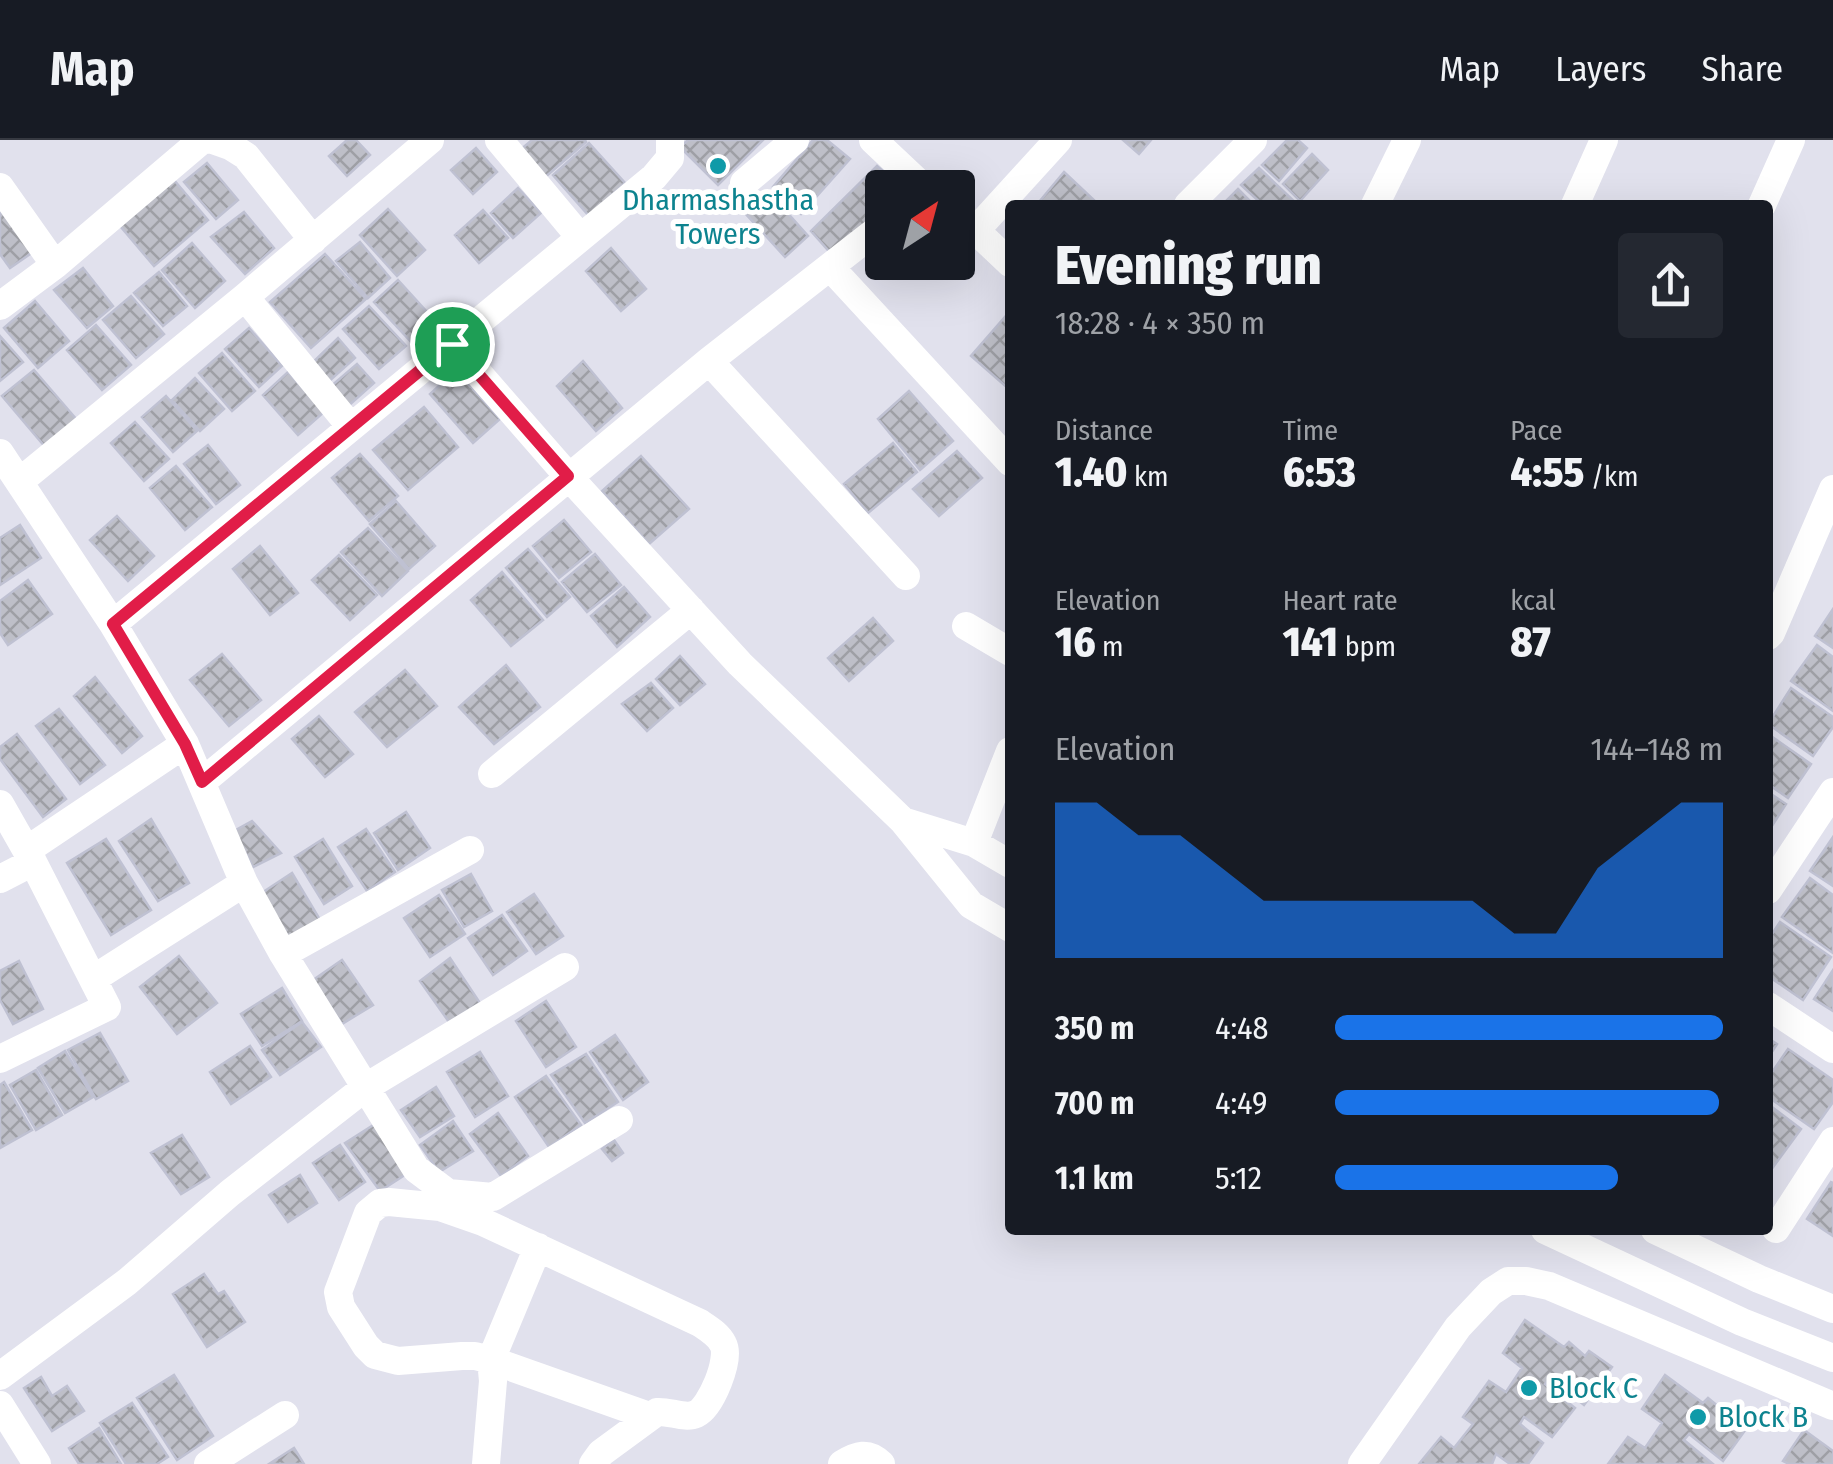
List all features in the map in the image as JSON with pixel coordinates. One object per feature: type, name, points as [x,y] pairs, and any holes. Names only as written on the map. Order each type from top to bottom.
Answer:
[{"type":"street","points":[[0,306],[202,140],[230,146],[246,156],[313,240]]},
{"type":"street","points":[[499,140],[580,237]]},
{"type":"street","points":[[113,624],[654,177],[670,158],[670,140]]},
{"type":"street","points":[[744,183],[795,140]]},
{"type":"street","points":[[975,215],[1058,140]]},
{"type":"street","points":[[1193,200],[1253,140]]},
{"type":"street","points":[[1377,200],[1406,140]]},
{"type":"street","points":[[1577,200],[1604,140]]},
{"type":"street","points":[[1764,200],[1791,140]]},
{"type":"street","points":[[876,141],[906,170]]},
{"type":"street","points":[[19,482],[313,240],[412,146]]},
{"type":"street","points":[[0,187],[54,265]]},
{"type":"street","points":[[975,230],[1005,258]]},
{"type":"street","points":[[202,782],[568,476],[865,240]]},
{"type":"street","points":[[831,268],[1005,457]]},
{"type":"street","points":[[245,297],[352,427]]},
{"type":"street","points":[[452,344],[740,664],[903,821],[970,905],[1005,925]]},
{"type":"street","points":[[709,361],[906,576]]},
{"type":"street","points":[[0,453],[113,624],[185,744],[244,883],[283,954],[416,1170],[448,1192],[488,1209],[538,1247],[700,1324],[721,1340],[726,1363],[706,1406],[693,1415],[667,1411],[649,1416],[601,1453],[593,1464]]},
{"type":"street","points":[[1773,628],[1833,489]]},
{"type":"street","points":[[492,774],[691,610]]},
{"type":"street","points":[[966,626],[1005,649]]},
{"type":"street","points":[[0,879],[185,744]]},
{"type":"street","points":[[974,843],[1005,764]]},
{"type":"street","points":[[1773,882],[1833,792]]},
{"type":"street","points":[[0,804],[107,1007],[0,1059]]},
{"type":"street","points":[[903,821],[974,843],[1005,861]]},
{"type":"street","points":[[283,954],[470,850]]},
{"type":"street","points":[[92,979],[244,883]]},
{"type":"street","points":[[0,1376],[126,1282],[230,1193],[366,1087],[565,967]]},
{"type":"street","points":[[1773,1009],[1833,1048]]},
{"type":"street","points":[[619,1120],[488,1209],[380,1203],[368,1213],[338,1292],[341,1308],[376,1355],[398,1361],[475,1356],[649,1416]]},
{"type":"street","points":[[1776,1229],[1833,1142]]},
{"type":"street","points":[[1555,1235],[1742,1322],[1833,1358]]},
{"type":"street","points":[[1666,1235],[1833,1309]]},
{"type":"street","points":[[486,1464],[493,1367],[490,1360],[538,1247]]},
{"type":"street","points":[[1742,1322],[1759,1279]]},
{"type":"street","points":[[1365,1463],[1458,1327],[1490,1292],[1508,1281],[1548,1286],[1833,1406]]},
{"type":"street","points":[[490,1410],[543,1379]]},
{"type":"street","points":[[0,1405],[37,1464]]},
{"type":"street","points":[[208,1464],[285,1414]]},
{"type":"street","points":[[842,1464],[861,1454],[882,1464]]},
{"type":"building","points":[[347,140],[356,140],[370,155],[347,176],[329,156]]},
{"type":"building","points":[[532,140],[586,142],[543,179],[519,151]]},
{"type":"building","name":"Dharmashastha Towers","points":[[688,140],[763,140],[718,185],[680,147]]},
{"type":"building","points":[[813,140],[827,140],[850,159],[801,214],[773,187]]},
{"type":"building","points":[[1123,140],[1151,140],[1139,154]]},
{"type":"building","points":[[1287,140],[1298,140],[1307,148],[1279,181],[1262,165]]},
{"type":"building","points":[[589,143],[625,183],[589,216],[553,175]]},
{"type":"building","points":[[476,148],[497,172],[473,194],[451,170]]},
{"type":"building","points":[[1312,154],[1328,170],[1301,200],[1283,184]]},
{"type":"building","points":[[207,163],[238,200],[216,219],[184,182]]},
{"type":"building","points":[[1259,168],[1293,200],[1258,200],[1241,185]]},
{"type":"building","points":[[1064,172],[1094,200],[1041,200]]},
{"type":"building","points":[[865,178],[865,227],[834,257],[811,231]]},
{"type":"building","points":[[174,180],[208,220],[154,266],[120,226]]},
{"type":"building","points":[[518,188],[541,213],[513,238],[491,213]]},
{"type":"building","points":[[1238,189],[1249,200],[1227,200]]},
{"type":"building","points":[[768,191],[808,236],[785,257],[744,212]]},
{"type":"building","points":[[388,209],[425,250],[397,276],[360,235]]},
{"type":"building","points":[[0,210],[33,252],[10,268],[0,254]]},
{"type":"building","points":[[483,210],[508,238],[479,263],[455,235]]},
{"type":"building","points":[[244,212],[274,248],[245,274],[211,237]]},
{"type":"building","points":[[360,242],[390,278],[368,298],[336,261]]},
{"type":"building","points":[[192,243],[225,281],[195,308],[162,270]]},
{"type":"building","points":[[611,248],[646,289],[621,311],[586,271]]},
{"type":"building","points":[[325,254],[366,299],[311,348],[270,302]]},
{"type":"building","points":[[83,268],[113,306],[87,328],[54,290]]},
{"type":"building","points":[[159,272],[187,306],[163,326],[134,293]]},
{"type":"building","points":[[398,280],[437,323],[413,344],[374,302]]},
{"type":"building","points":[[131,296],[164,334],[136,358],[103,320]]},
{"type":"building","points":[[35,301],[69,341],[38,368],[4,328]]},
{"type":"building","points":[[369,306],[406,346],[379,369],[343,329]]},
{"type":"building","points":[[1005,317],[1005,386],[971,356]]},
{"type":"building","points":[[96,325],[131,365],[102,390],[67,350]]},
{"type":"building","points":[[249,328],[282,366],[259,387],[225,349]]},
{"type":"building","points":[[0,336],[23,362],[0,381]]},
{"type":"building","points":[[338,338],[355,358],[326,384],[310,365]]},
{"type":"building","points":[[222,353],[255,391],[232,411],[199,373]]},
{"type":"building","points":[[583,361],[622,408],[596,431],[557,386]]},
{"type":"building","points":[[357,364],[374,383],[346,408],[329,388]]},
{"type":"building","points":[[34,370],[78,421],[46,448],[2,396]]},
{"type":"building","points":[[456,370],[500,419],[473,443],[430,394]]},
{"type":"building","points":[[288,372],[324,412],[298,435],[263,395]]},
{"type":"building","points":[[195,378],[224,409],[200,431],[172,400]]},
{"type":"building","points":[[909,391],[953,441],[920,470],[878,419]]},
{"type":"building","points":[[166,396],[197,431],[173,452],[142,417]]},
{"type":"building","points":[[424,407],[458,447],[408,490],[373,450]]},
{"type":"building","points":[[135,422],[169,459],[144,481],[111,443]]},
{"type":"building","points":[[893,443],[917,472],[868,513],[844,484]]},
{"type":"building","points":[[208,445],[240,485],[216,504],[184,464]]},
{"type":"building","points":[[957,451],[982,478],[939,516],[913,489]]},
{"type":"building","points":[[360,454],[398,496],[369,521],[332,478]]},
{"type":"building","points":[[641,456],[689,509],[649,544],[602,491]]},
{"type":"building","points":[[176,466],[212,507],[185,530],[150,488]]},
{"type":"building","points":[[396,501],[435,546],[409,569],[370,524]]},
{"type":"building","points":[[117,516],[154,556],[128,581],[90,540]]},
{"type":"building","points":[[564,520],[591,552],[559,578],[533,546]]},
{"type":"building","points":[[20,525],[41,558],[0,585],[0,538]]},
{"type":"building","points":[[368,528],[408,571],[382,596],[341,552]]},
{"type":"building","points":[[260,546],[298,593],[270,615],[233,569]]},
{"type":"building","points":[[528,549],[570,597],[547,617],[506,568]]},
{"type":"building","points":[[595,554],[621,585],[587,612],[562,582]]},
{"type":"building","points":[[339,555],[377,595],[350,620],[312,580]]},
{"type":"building","points":[[502,572],[543,620],[511,646],[471,600]]},
{"type":"building","points":[[28,580],[52,614],[8,645],[0,633],[0,601]]},
{"type":"building","points":[[624,587],[650,617],[617,647],[591,616]]},
{"type":"building","points":[[1833,609],[1833,648],[1815,636]]},
{"type":"building","points":[[873,618],[893,641],[849,681],[828,658]]},
{"type":"building","points":[[1817,645],[1833,657],[1833,711],[1791,681]]},
{"type":"building","points":[[222,654],[261,700],[229,726],[190,680]]},
{"type":"building","points":[[680,656],[705,684],[680,705],[656,679]]},
{"type":"building","points":[[506,665],[540,707],[494,744],[459,707]]},
{"type":"building","points":[[405,670],[437,706],[387,747],[355,712]]},
{"type":"building","points":[[95,677],[142,736],[122,753],[74,696]]},
{"type":"building","points":[[651,683],[673,708],[647,731],[622,704]]},
{"type":"building","points":[[1791,688],[1833,717],[1833,727],[1813,756],[1773,728],[1773,716]]},
{"type":"building","points":[[59,709],[105,765],[80,784],[36,726]]},
{"type":"building","points":[[319,716],[353,754],[325,777],[292,739]]},
{"type":"building","points":[[17,734],[66,799],[43,817],[0,759],[0,747]]},
{"type":"building","points":[[1773,737],[1811,764],[1788,798],[1773,788]]},
{"type":"building","points":[[1773,795],[1786,804],[1773,824]]},
{"type":"building","points":[[406,812],[430,848],[398,870],[374,833]]},
{"type":"building","points":[[151,819],[189,883],[158,901],[119,841]]},
{"type":"building","points":[[252,821],[281,853],[253,867],[234,831]]},
{"type":"building","points":[[366,829],[395,872],[367,891],[338,847]]},
{"type":"building","points":[[1833,837],[1833,886],[1810,871]]},
{"type":"building","points":[[106,839],[151,910],[111,935],[67,863]]},
{"type":"building","points":[[323,839],[352,886],[324,904],[295,857]]},
{"type":"building","points":[[292,873],[322,923],[291,941],[260,894]]},
{"type":"building","points":[[471,874],[492,911],[464,927],[442,890]]},
{"type":"building","points":[[1810,878],[1833,895],[1833,953],[1782,917]]},
{"type":"building","points":[[534,894],[563,936],[536,954],[507,912]]},
{"type":"building","points":[[439,895],[465,934],[430,957],[404,918]]},
{"type":"building","points":[[502,915],[527,951],[493,975],[468,938]]},
{"type":"building","points":[[1780,922],[1831,957],[1803,1000],[1773,979],[1773,932]]},
{"type":"building","points":[[179,956],[217,1003],[177,1034],[140,987]]},
{"type":"building","points":[[450,958],[480,1003],[449,1022],[420,981]]},
{"type":"building","points":[[342,960],[373,1005],[342,1024],[313,980]]},
{"type":"building","points":[[19,961],[43,1009],[13,1024],[0,1000],[0,971]]},
{"type":"building","points":[[1833,970],[1833,1011],[1814,999]]},
{"type":"building","points":[[282,988],[302,1021],[262,1046],[241,1014]]},
{"type":"building","points":[[546,1001],[576,1047],[546,1067],[516,1021]]},
{"type":"building","points":[[302,1022],[321,1047],[280,1075],[262,1050]]},
{"type":"building","points":[[100,1033],[128,1081],[96,1099],[68,1050]]},
{"type":"building","points":[[615,1035],[648,1082],[623,1100],[590,1052]]},
{"type":"building","points":[[250,1046],[271,1077],[231,1104],[210,1072]]},
{"type":"building","points":[[1788,1049],[1833,1080],[1833,1102],[1814,1129],[1773,1100],[1773,1071]]},
{"type":"building","points":[[65,1051],[93,1097],[65,1113],[38,1068]]},
{"type":"building","points":[[480,1052],[508,1096],[475,1117],[447,1072]]},
{"type":"building","points":[[586,1054],[618,1102],[585,1123],[551,1075]]},
{"type":"building","points":[[36,1070],[62,1115],[36,1130],[10,1085]]},
{"type":"building","points":[[546,1076],[581,1125],[549,1147],[515,1097]]},
{"type":"building","points":[[4,1082],[32,1130],[0,1148],[0,1085]]},
{"type":"building","points":[[436,1087],[454,1116],[420,1137],[401,1110]]},
{"type":"building","points":[[1773,1108],[1801,1129],[1773,1167]]},
{"type":"building","points":[[498,1113],[528,1156],[501,1176],[470,1134]]},
{"type":"building","points":[[453,1121],[473,1151],[439,1172],[420,1145]]},
{"type":"building","points":[[375,1124],[408,1173],[380,1191],[345,1143]]},
{"type":"building","points":[[182,1135],[209,1177],[181,1194],[151,1153]]},
{"type":"building","points":[[614,1140],[623,1153],[612,1161],[602,1149]]},
{"type":"building","points":[[340,1145],[365,1182],[339,1200],[313,1163]]},
{"type":"building","points":[[300,1175],[317,1203],[288,1222],[269,1195]]},
{"type":"building","points":[[1833,1183],[1833,1236],[1807,1219]]},
{"type":"building","points":[[204,1274],[218,1294],[224,1291],[245,1322],[207,1347],[173,1294]]},
{"type":"building","name":"Block C","points":[[1525,1320],[1564,1347],[1569,1342],[1585,1356],[1589,1351],[1612,1367],[1584,1405],[1550,1378],[1545,1384],[1575,1408],[1552,1437],[1524,1417],[1520,1424],[1543,1443],[1528,1464],[1510,1464],[1496,1454],[1492,1464],[1419,1464],[1441,1437],[1454,1448],[1473,1424],[1463,1417],[1489,1381],[1506,1392],[1522,1368],[1503,1353]]},
{"type":"building","points":[[174,1375],[213,1436],[177,1460],[137,1398]]},
{"type":"building","name":"Block B","points":[[1665,1375],[1703,1403],[1708,1398],[1725,1412],[1728,1407],[1751,1422],[1723,1461],[1689,1434],[1684,1440],[1713,1464],[1608,1464],[1628,1437],[1645,1448],[1662,1423],[1642,1409]]},
{"type":"building","points":[[41,1377],[52,1396],[67,1386],[84,1411],[52,1431],[24,1388]]},
{"type":"building","points":[[132,1403],[168,1457],[157,1464],[126,1464],[100,1423]]},
{"type":"building","points":[[99,1428],[121,1464],[79,1464],[69,1448]]},
{"type":"building","points":[[1804,1430],[1833,1451],[1833,1464],[1783,1461]]},
{"type":"building","points":[[294,1448],[304,1464],[269,1464]]},
{"type":"place","name":"Dharmashastha Towers","points":[[718,166]]},
{"type":"place","name":"Block C","points":[[1529,1388]]},
{"type":"place","name":"Block B","points":[[1698,1417]]},
{"type":"route","points":[[452,344],[568,476],[202,782],[185,744],[113,624],[452,344]]}]
